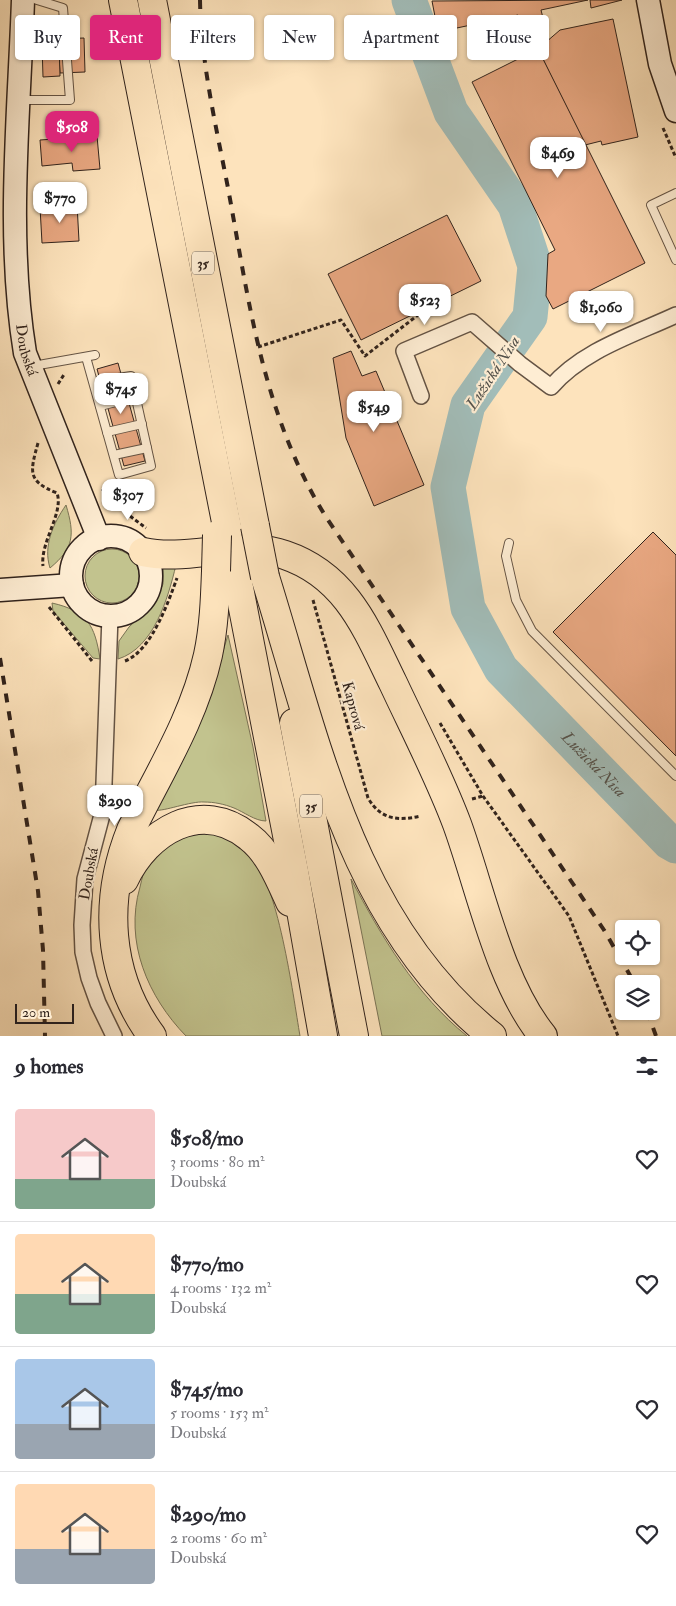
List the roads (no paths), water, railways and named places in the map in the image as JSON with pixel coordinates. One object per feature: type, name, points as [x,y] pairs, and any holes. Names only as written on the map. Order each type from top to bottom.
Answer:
[{"type":"highway","name":"35","points":[[122,0],[218,481],[226,569],[310,963],[323,1036]]},
{"type":"highway","name":"35","points":[[152,0],[354,1036]]},
{"type":"highway","points":[[147,541],[159,555],[256,549],[284,554],[313,568],[334,584],[350,601],[365,625],[439,782],[456,823],[513,987],[529,1019],[543,1036]]},
{"type":"highway","points":[[152,1036],[132,1005],[117,965],[112,922],[116,884],[124,846],[182,732],[201,682],[226,569]]},
{"type":"highway","points":[[265,577],[335,801],[362,869],[400,934],[424,967],[458,1007],[492,1036]]},
{"type":"highway","points":[[112,922],[120,889],[129,870],[152,840],[181,824],[214,822],[239,830],[260,848],[274,868],[295,913],[310,963]]},
{"type":"street","name":"Doubská","points":[[23,0],[16,189],[17,285],[21,330],[30,366],[52,403],[99,539]]},
{"type":"street","points":[[648,0],[660,64],[676,111]]},
{"type":"street","points":[[421,396],[404,352],[472,322],[520,364],[551,387],[566,370],[588,356],[676,315]]},
{"type":"street","points":[[115,537],[130,541],[147,541],[151,576],[150,588],[144,600],[135,609],[123,614],[110,616],[100,615],[82,604],[72,585],[72,573],[80,552],[99,539],[115,537]]},
{"type":"street","points":[[0,590],[72,585]]},
{"type":"street","name":"Doubská","points":[[110,616],[103,811],[85,879],[82,952],[98,1003],[114,1036]]},
{"type":"lane","points":[[20,100],[70,100],[63,8],[37,0]]},
{"type":"lane","points":[[676,193],[651,205],[676,260]]},
{"type":"lane","points":[[30,366],[95,355]]},
{"type":"lane","points":[[86,357],[119,475],[151,466],[131,376],[94,382]]},
{"type":"lane","points":[[100,406],[136,397]]},
{"type":"lane","points":[[107,432],[142,424]]},
{"type":"lane","points":[[114,455],[147,448]]},
{"type":"lane","points":[[509,543],[506,556],[516,600],[532,631],[676,776]]},
{"type":"waterway","name":"Lužická Nisa","points":[[409,0],[451,112],[515,205],[535,266],[530,317],[468,405],[448,487],[468,608],[501,669],[669,842],[676,846]]},
{"type":"railway","points":[[200,0],[203,47],[210,94],[243,273],[261,357],[287,439],[305,479],[326,517],[604,930],[630,975]]},
{"type":"railway","points":[[0,658],[38,891],[43,950],[45,1036]]},
{"type":"railway","points":[[650,1020],[656,1036]]}]
